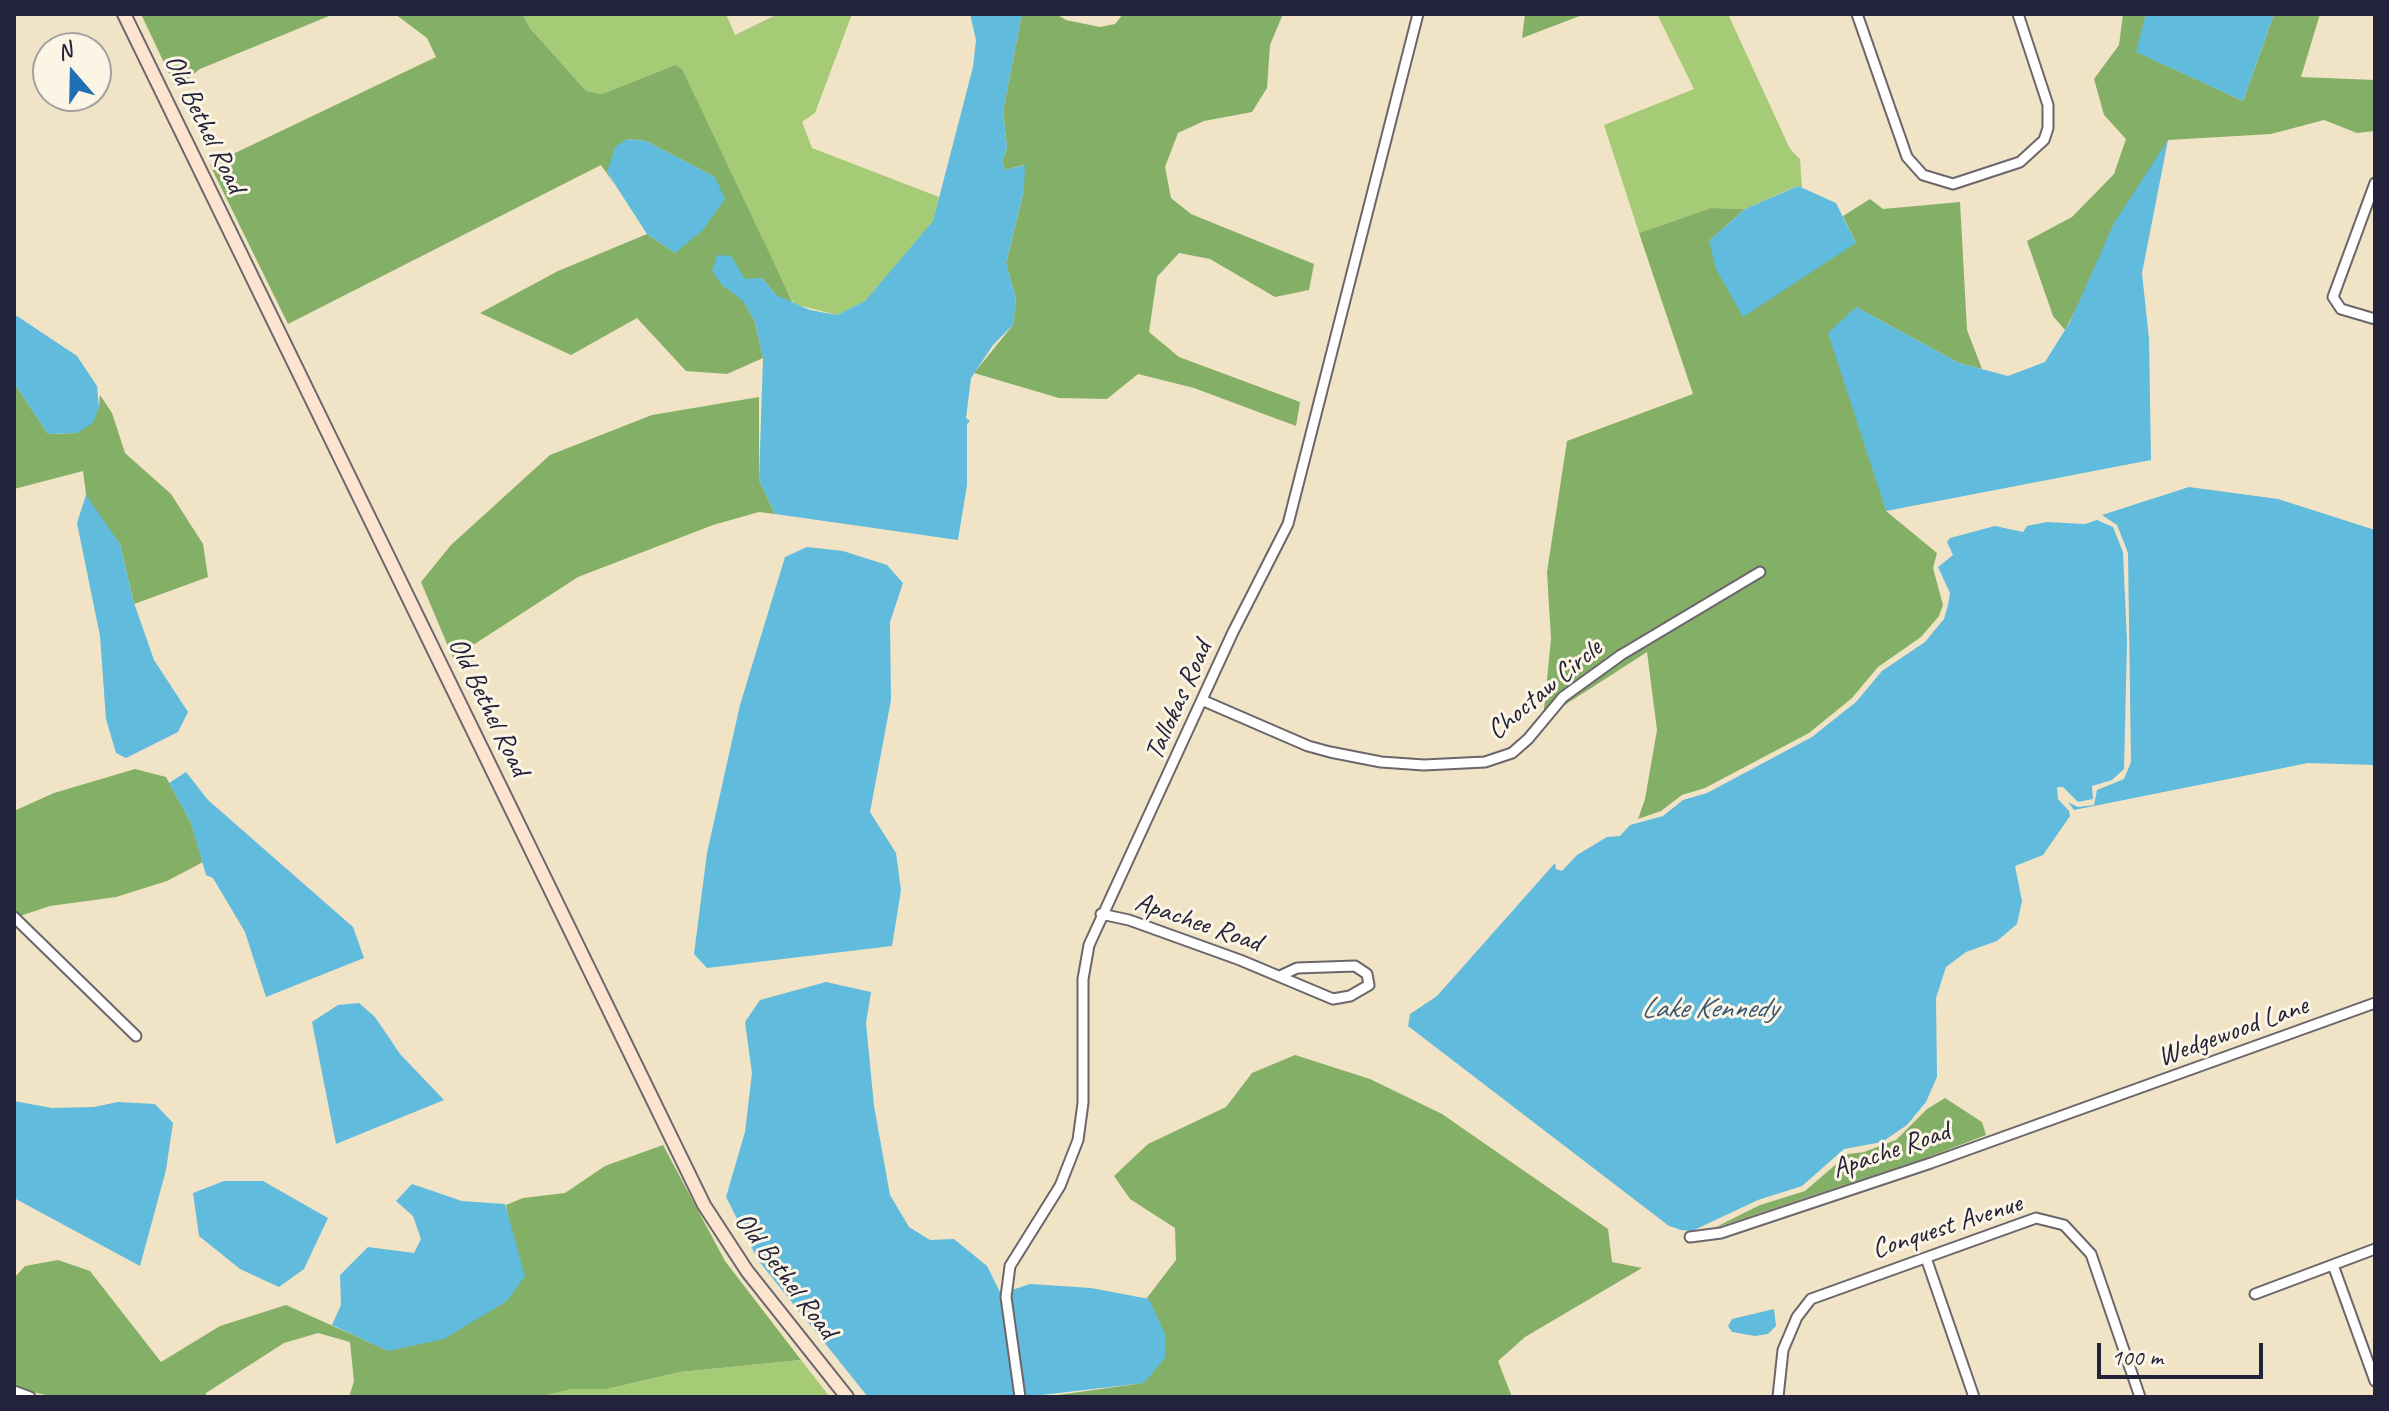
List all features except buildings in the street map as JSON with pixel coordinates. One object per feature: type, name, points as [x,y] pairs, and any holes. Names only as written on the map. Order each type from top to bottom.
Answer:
[{"type":"street","name":"Old Bethel Road","points":[[124,14],[704,1205],[747,1271],[847,1397]]},
{"type":"street","name":"Tallokas Road","points":[[1020,1397],[1006,1297],[1010,1266],[1060,1186],[1075,1151],[1082,1116],[1084,969],[1101,914],[1283,536],[1299,491],[1418,14]]},
{"type":"street","points":[[1857,14],[1907,157],[1923,175],[1953,184],[2020,162],[2044,140],[2048,128],[2048,105],[2018,14]]},
{"type":"street","points":[[2375,183],[2333,297],[2341,309],[2375,319]]},
{"type":"street","name":"Choctaw Circle","points":[[1204,701],[1308,746],[1330,752],[1410,764],[1485,762],[1512,753],[1563,697],[1621,655],[1760,572]]},
{"type":"street","name":"Apachee Road","points":[[1101,914],[1129,920],[1333,999],[1350,996],[1369,985],[1367,974],[1355,966],[1297,968],[1280,976]]},
{"type":"street","points":[[14,917],[136,1036]]},
{"type":"street","name":"Wedgewood Lane","points":[[2106,1101],[2375,1003]]},
{"type":"street","name":"Apache Road","points":[[1690,1237],[1721,1233],[1762,1220],[2106,1101]]},
{"type":"street","name":"Conquest Avenue","points":[[1778,1397],[1787,1336],[1811,1299],[2036,1218],[2064,1225],[2091,1254],[2140,1397]]},
{"type":"street","points":[[2255,1294],[2375,1249]]},
{"type":"street","points":[[1926,1258],[1974,1397]]},
{"type":"street","points":[[2333,1265],[2375,1381]]},
{"type":"street","points":[[14,1391],[30,1397]]},
{"type":"green space","points":[[141,14],[334,14],[200,69],[176,88]]},
{"type":"green space","points":[[395,14],[522,14],[530,28],[586,91],[602,94],[675,65],[682,69],[792,301],[790,304],[776,295],[762,278],[722,285],[743,300],[755,322],[763,358],[727,374],[686,371],[637,318],[571,355],[480,313],[558,271],[647,234],[675,253],[715,177],[646,141],[627,139],[607,172],[614,184],[601,165],[288,324],[210,165],[436,57],[427,38]]},
{"type":"green space","points":[[522,14],[726,14],[735,35],[778,14],[852,14],[815,113],[802,122],[812,148],[939,197],[933,222],[865,301],[837,315],[794,304],[675,65],[602,94],[586,91],[530,28]]},
{"type":"green space","points":[[1022,14],[1056,14],[1066,20],[1100,27],[1115,24],[1123,14],[1283,14],[1270,45],[1267,88],[1252,112],[1204,121],[1178,133],[1165,167],[1171,198],[1191,214],[1314,264],[1309,290],[1275,297],[1210,259],[1179,253],[1157,277],[1149,332],[1179,357],[1300,402],[1296,426],[1194,388],[1138,374],[1107,399],[1059,398],[974,373],[1013,325],[1016,299],[1006,263],[1024,190],[1024,165],[1005,170],[1002,162],[1007,148],[1003,111]]},
{"type":"green space","points":[[1525,14],[1585,14],[1522,38]]},
{"type":"green space","points":[[1657,14],[1728,14],[1790,149],[1800,159],[1802,188],[1797,186],[1745,209],[1711,208],[1639,233],[1604,125],[1694,89]]},
{"type":"green space","points":[[2123,14],[2146,14],[2137,52],[2243,101],[2274,14],[2320,14],[2301,77],[2375,80],[2375,131],[2357,133],[2324,120],[2271,134],[2168,140],[2065,330],[2053,316],[2027,241],[2072,217],[2114,174],[2126,139],[2104,115],[2094,79],[2119,45]]},
{"type":"green space","points":[[1870,199],[1883,209],[1960,202],[1967,330],[1982,369],[1959,363],[1856,307],[1886,511],[1937,553],[1933,568],[1943,605],[1939,616],[1921,637],[1878,667],[1852,698],[1809,733],[1705,788],[1682,795],[1661,811],[1638,819],[1645,799],[1657,730],[1647,652],[1543,719],[1551,639],[1547,572],[1567,441],[1693,394],[1639,233],[1711,208],[1745,209],[1709,241],[1856,243],[1843,216]]},
{"type":"green space","points":[[14,383],[48,434],[77,433],[99,407],[100,395],[112,413],[125,453],[171,494],[203,544],[208,577],[134,604],[120,544],[87,501],[83,471],[14,489]]},
{"type":"green space","points":[[759,397],[759,480],[775,514],[759,512],[713,525],[578,577],[453,658],[421,582],[451,545],[550,455],[652,415]]},
{"type":"green space","points":[[135,769],[166,777],[191,823],[203,862],[167,881],[116,897],[50,906],[14,918],[14,811],[54,793]]},
{"type":"green space","points":[[1295,1055],[1370,1079],[1442,1114],[1608,1229],[1612,1262],[1642,1268],[1525,1337],[1498,1361],[1512,1397],[1044,1397],[1143,1383],[1149,1300],[1146,1299],[1176,1260],[1175,1228],[1130,1199],[1114,1176],[1148,1144],[1226,1107],[1252,1073]]},
{"type":"green space","points":[[1945,1098],[1982,1122],[1986,1135],[1714,1228],[1760,1205],[1805,1191],[1848,1154],[1864,1152],[1896,1140],[1927,1109]]},
{"type":"green space","points":[[663,1145],[725,1261],[801,1360],[680,1372],[607,1389],[572,1389],[540,1397],[349,1397],[354,1381],[350,1342],[318,1333],[284,1343],[206,1393],[206,1397],[54,1397],[24,1390],[14,1384],[14,1278],[25,1266],[58,1260],[90,1271],[161,1362],[220,1326],[286,1305],[389,1351],[511,1232],[506,1205],[523,1198],[565,1193],[605,1166]]},
{"type":"green space","points":[[801,1360],[830,1397],[540,1397],[572,1389],[607,1389],[680,1372]]},
{"type":"water","points":[[970,14],[1022,14],[1003,111],[1007,148],[1002,162],[1005,170],[1025,165],[1024,190],[1006,263],[1016,299],[1013,325],[993,345],[971,378],[966,418],[970,421],[967,424],[967,485],[958,540],[775,514],[759,480],[763,358],[755,322],[743,301],[722,285],[712,271],[717,255],[731,256],[745,279],[762,278],[776,295],[810,310],[837,315],[865,301],[933,221],[973,67],[976,40]]},
{"type":"water","points":[[2146,14],[2274,14],[2243,101],[2136,52]]},
{"type":"water","points":[[627,139],[646,141],[715,177],[725,199],[702,231],[675,253],[647,234],[607,172],[615,147]]},
{"type":"water","points":[[2168,140],[2142,273],[2149,339],[2151,460],[1886,511],[1828,333],[1856,307],[1959,363],[2008,376],[2045,362],[2070,322],[2114,223]]},
{"type":"water","points":[[1798,186],[1836,203],[1856,243],[1743,317],[1716,269],[1709,241],[1745,209]]},
{"type":"water","points":[[14,314],[77,356],[97,386],[99,407],[93,423],[77,433],[48,434],[14,383]]},
{"type":"water","points":[[2189,487],[2278,499],[2375,530],[2375,765],[2308,763],[2074,810],[2068,802],[2078,807],[2094,805],[2097,790],[2124,779],[2131,762],[2128,553],[2117,525],[2102,515]]},
{"type":"water","points":[[86,495],[120,544],[133,600],[154,660],[188,712],[178,732],[126,758],[116,753],[106,719],[100,636],[77,523]]},
{"type":"water","name":"Lake Kennedy","points":[[2097,520],[2113,527],[2123,552],[2127,642],[2124,769],[2112,780],[2092,786],[2093,799],[2078,802],[2063,787],[2057,787],[2058,799],[2070,816],[2043,855],[2015,866],[2022,901],[2017,924],[1997,941],[1966,952],[1946,967],[1936,998],[1937,1077],[1926,1102],[1907,1125],[1882,1142],[1844,1149],[1802,1186],[1758,1200],[1692,1231],[1681,1230],[1669,1226],[1408,1026],[1410,1014],[1437,996],[1555,863],[1556,869],[1562,871],[1577,855],[1607,837],[1620,836],[1630,825],[1663,816],[1683,800],[1707,793],[1812,737],[1856,702],[1882,671],[1925,642],[1944,619],[1948,605],[1950,593],[1938,567],[1953,555],[1947,542],[1950,538],[1995,526],[2023,532],[2027,526],[2047,522],[2085,524]]},
{"type":"water","points":[[807,547],[843,551],[887,565],[903,583],[890,622],[891,700],[870,812],[896,853],[901,890],[892,946],[707,968],[694,954],[707,853],[740,705],[785,557]]},
{"type":"water","points":[[186,772],[208,800],[353,927],[364,958],[266,997],[245,932],[213,878],[206,875],[191,823],[169,783]]},
{"type":"water","points":[[826,982],[871,992],[866,1023],[874,1106],[890,1195],[909,1227],[930,1240],[954,1239],[987,1266],[1001,1294],[1014,1397],[868,1397],[758,1260],[726,1197],[745,1132],[752,1073],[745,1022],[760,1000]]},
{"type":"water","points":[[359,1003],[375,1017],[400,1054],[444,1100],[336,1144],[312,1022],[338,1005]]},
{"type":"water","points":[[14,1101],[52,1108],[94,1107],[118,1102],[155,1104],[173,1123],[166,1170],[140,1266],[14,1198]]},
{"type":"water","points":[[224,1181],[263,1181],[328,1218],[304,1269],[279,1287],[240,1269],[199,1236],[193,1193]]},
{"type":"water","points":[[412,1184],[462,1201],[505,1204],[525,1276],[507,1301],[444,1339],[388,1351],[332,1325],[341,1305],[340,1275],[368,1247],[414,1253],[421,1239],[413,1216],[396,1201]]},
{"type":"water","points":[[1030,1284],[1091,1288],[1149,1299],[1165,1334],[1165,1358],[1144,1383],[1025,1397],[1012,1290]]},
{"type":"water","points":[[1774,1309],[1776,1326],[1768,1334],[1755,1336],[1732,1332],[1728,1326],[1732,1319]]}]
